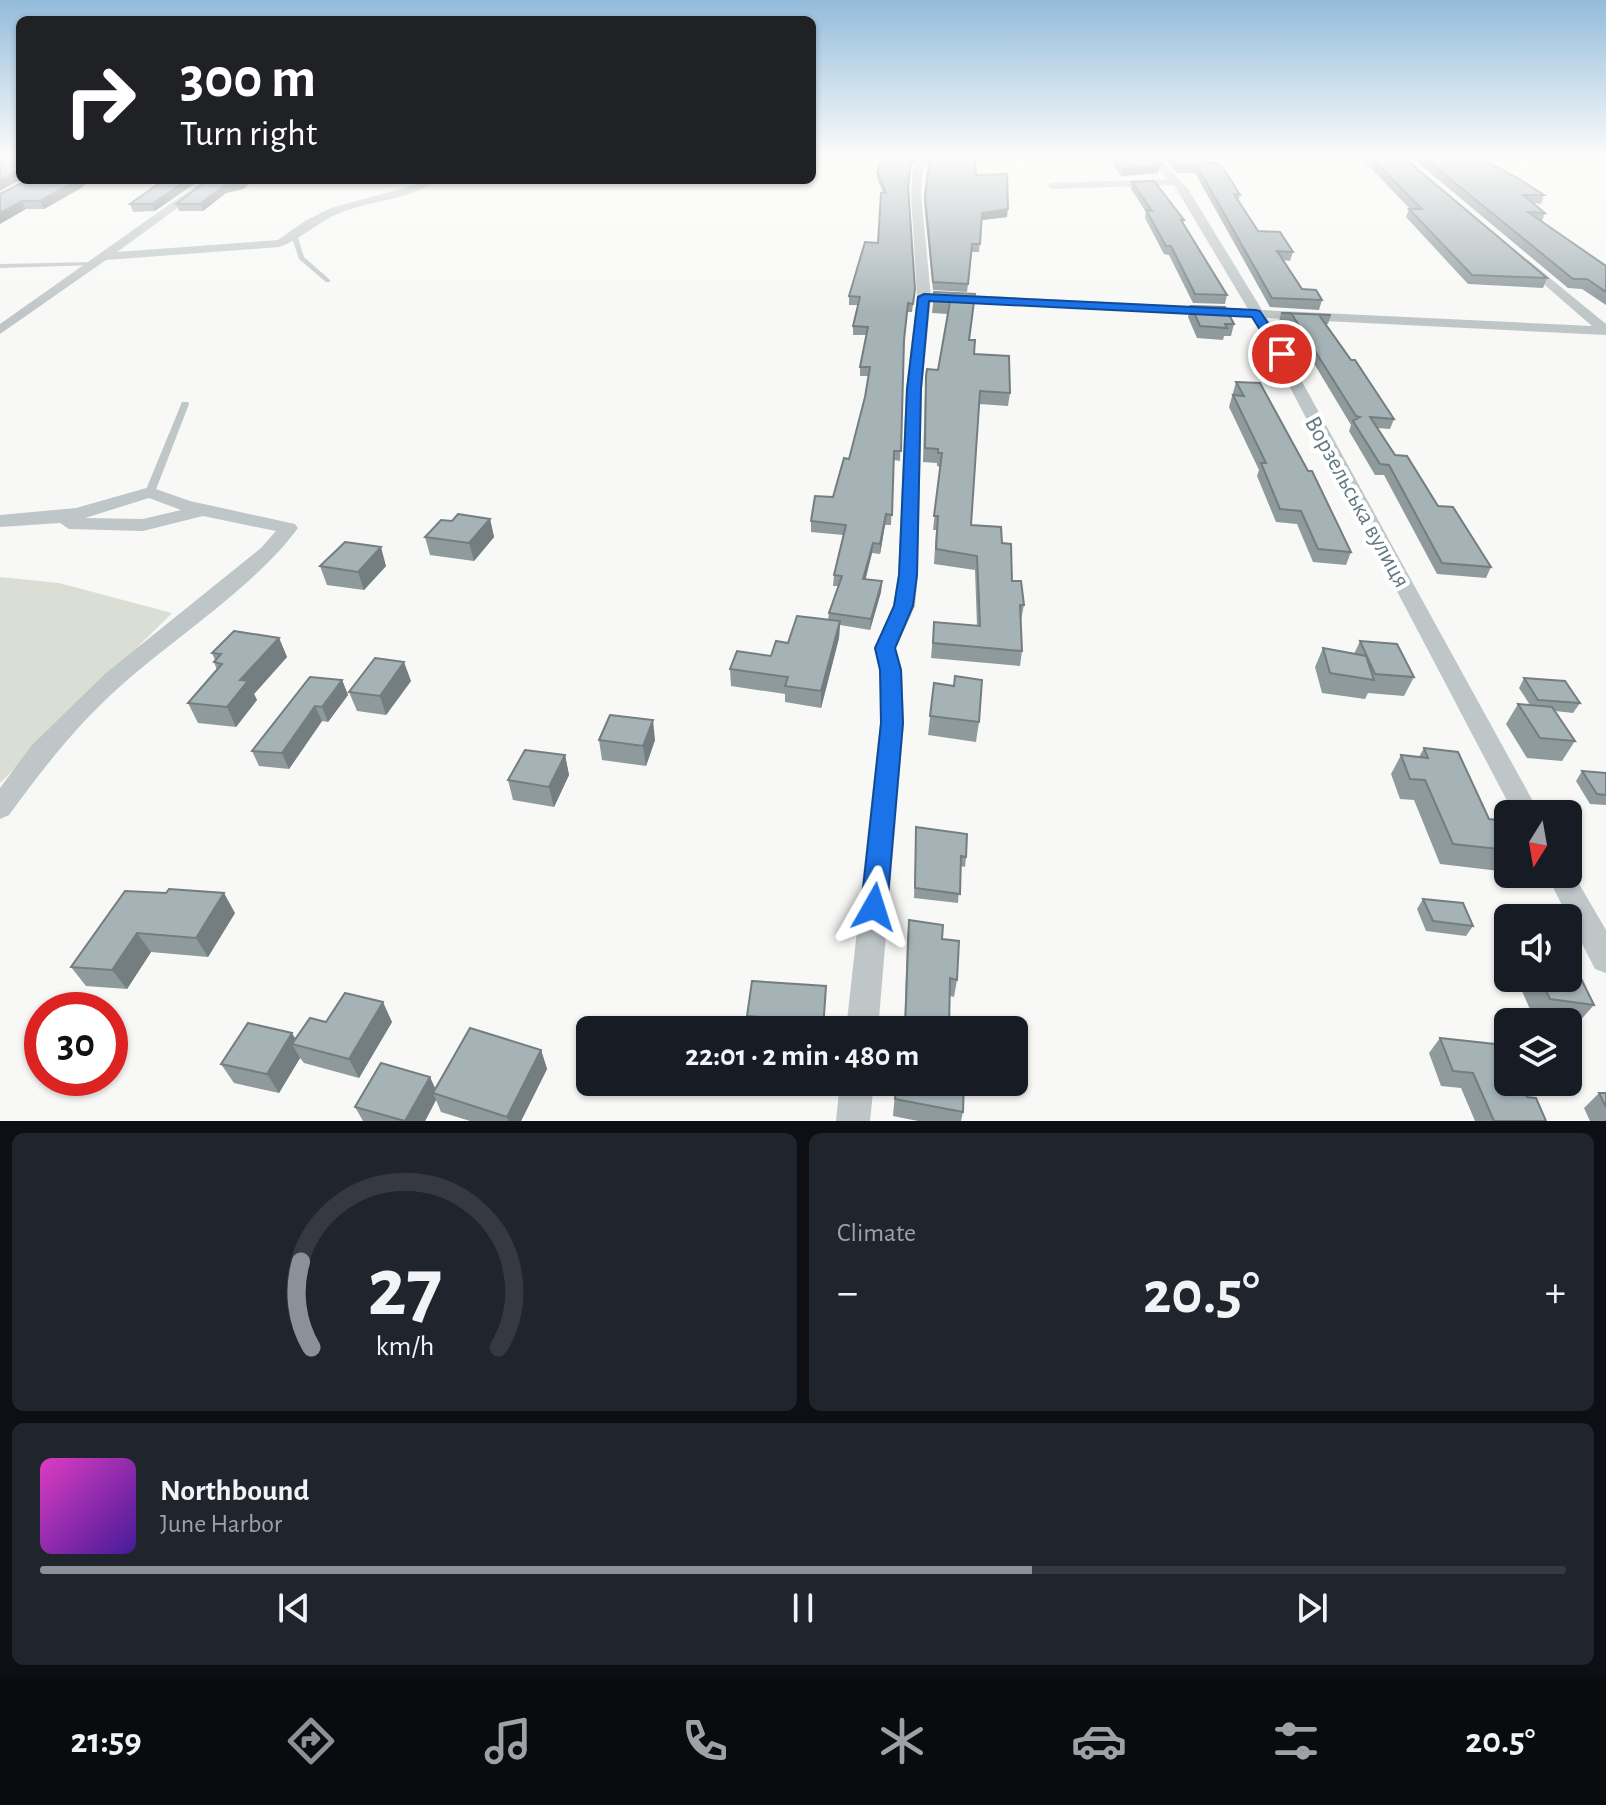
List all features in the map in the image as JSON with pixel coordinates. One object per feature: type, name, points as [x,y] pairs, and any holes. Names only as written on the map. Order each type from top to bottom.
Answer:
[{"type":"street","points":[[0,330],[171,208]]},
{"type":"street","points":[[99,260],[258,246],[295,238],[306,224],[351,208]]},
{"type":"street","points":[[863,1016],[892,723],[891,670],[885,648],[904,606],[908,575],[914,389],[924,297],[917,208]]},
{"type":"street","name":"Ворзельська вулиця","points":[[1193,208],[1282,354],[1297,390],[1519,800]]},
{"type":"street","points":[[1514,252],[1606,331]]},
{"type":"street","points":[[924,297],[1606,331]]},
{"type":"street","points":[[0,808],[41,752],[114,679],[268,552],[288,528],[250,516],[175,504],[150,492],[76,515],[42,521]]},
{"type":"street","points":[[0,521],[143,525],[203,510]]},
{"type":"street","points":[[1568,888],[1606,959]]},
{"type":"street","points":[[853,1121],[856,1096]]},
{"type":"lane","points":[[295,238],[301,258],[328,281]]},
{"type":"lane","points":[[0,266],[99,260]]},
{"type":"lane","points":[[150,492],[185,404]]},
{"type":"shaded area","points":[[0,577],[59,583],[172,613],[0,783]]},
{"type":"building","points":[[880,208],[910,208],[915,289],[913,304],[908,303],[904,340],[901,451],[894,451],[892,515],[886,514],[880,544],[873,543],[863,579],[882,581],[871,619],[829,613],[842,576],[834,575],[846,525],[811,521],[815,496],[833,497],[844,458],[849,459],[865,397],[870,367],[860,367],[868,327],[853,326],[860,297],[849,296],[865,242],[878,243]]},
{"type":"building","points":[[926,208],[1008,208],[982,213],[980,244],[972,244],[968,284],[933,282]]},
{"type":"building","points":[[1150,208],[1175,208],[1227,295],[1195,294],[1171,246],[1166,246],[1146,210],[1152,211]]},
{"type":"building","points":[[1221,208],[1243,208],[1258,231],[1280,232],[1293,252],[1277,251],[1302,289],[1316,290],[1322,300],[1272,298]]},
{"type":"building","points":[[1464,208],[1547,278],[1472,275],[1409,209]]},
{"type":"building","points":[[1486,208],[1539,208],[1545,213],[1528,212],[1606,266],[1606,292],[1587,279],[1573,279]]},
{"type":"building","points":[[934,292],[975,294],[969,340],[975,340],[974,354],[1009,356],[1010,393],[980,391],[971,525],[1001,527],[1002,543],[1011,544],[1012,581],[1021,581],[1024,605],[1020,605],[1022,651],[933,643],[934,622],[980,626],[977,556],[936,549],[938,516],[934,516],[942,453],[938,453],[938,449],[925,448],[926,376],[927,369],[938,370],[950,302],[933,301]]},
{"type":"building","points":[[1191,306],[1225,307],[1234,324],[1225,324],[1227,328],[1200,326]]},
{"type":"building","points":[[1291,313],[1331,315],[1319,315],[1351,360],[1355,360],[1394,419],[1370,417],[1395,455],[1407,456],[1438,506],[1453,507],[1491,567],[1442,563],[1389,465],[1380,464],[1353,421],[1360,417],[1356,416]]},
{"type":"building","points":[[1236,382],[1260,383],[1308,471],[1312,471],[1351,552],[1318,549],[1301,511],[1280,509],[1261,463],[1266,463],[1233,395],[1244,396]]},
{"type":"building","points":[[458,514],[490,519],[469,543],[425,537],[441,520],[452,521]]},
{"type":"building","points":[[345,542],[381,547],[358,572],[320,566]]},
{"type":"building","points":[[797,616],[840,621],[821,691],[785,686],[788,677],[730,669],[737,651],[771,656],[776,641],[788,643]]},
{"type":"building","points":[[234,631],[279,638],[240,680],[248,681],[227,707],[188,703],[222,664],[214,662],[221,654],[212,653]]},
{"type":"building","points":[[1360,641],[1397,644],[1414,677],[1375,674]]},
{"type":"building","points":[[1323,648],[1366,656],[1374,680],[1330,673]]},
{"type":"building","points":[[375,658],[404,662],[380,696],[349,692]]},
{"type":"building","points":[[955,676],[982,680],[979,722],[930,716],[934,683],[954,686]]},
{"type":"building","points":[[310,677],[342,680],[322,707],[315,706],[282,753],[252,751]]},
{"type":"building","points":[[1524,678],[1565,681],[1580,703],[1538,700]]},
{"type":"building","points":[[1518,704],[1552,707],[1575,741],[1540,738]]},
{"type":"building","points":[[610,715],[653,720],[643,746],[599,740]]},
{"type":"building","points":[[1424,748],[1458,752],[1489,819],[1494,820],[1494,848],[1453,844],[1425,780],[1410,779],[1401,755],[1428,758]]},
{"type":"building","points":[[525,750],[565,755],[549,787],[508,780]]},
{"type":"building","points":[[1582,771],[1606,773],[1606,795],[1597,794]]},
{"type":"building","points":[[916,827],[967,834],[966,857],[961,856],[960,894],[915,888]]},
{"type":"building","points":[[169,889],[224,893],[196,938],[137,933],[112,970],[71,967],[125,891],[166,893]]},
{"type":"building","points":[[1423,899],[1463,903],[1473,926],[1433,921]]},
{"type":"building","points":[[909,920],[943,925],[942,939],[959,941],[957,980],[950,978],[949,1016],[906,1016]]},
{"type":"building","points":[[752,981],[826,986],[824,1016],[747,1016]]},
{"type":"building","points":[[1582,981],[1594,1005],[1550,999],[1547,992],[1582,992]]},
{"type":"building","points":[[345,993],[383,1002],[349,1059],[292,1044],[310,1018],[326,1022]]},
{"type":"building","points":[[248,1023],[292,1033],[267,1074],[221,1064]]},
{"type":"building","points":[[470,1028],[541,1050],[507,1117],[433,1093]]},
{"type":"building","points":[[1440,1038],[1494,1044],[1494,1096],[1536,1098],[1546,1121],[1494,1121],[1473,1073],[1453,1071]]},
{"type":"building","points":[[381,1063],[430,1077],[405,1121],[355,1107]]},
{"type":"building","points":[[1599,1093],[1606,1093],[1606,1107]]},
{"type":"building","points":[[895,1096],[964,1096],[963,1112],[895,1099]]},
{"type":"route","points":[[874,907],[892,723],[891,670],[885,648],[904,606],[908,575],[914,389],[924,297],[1256,314],[1282,354]]}]
